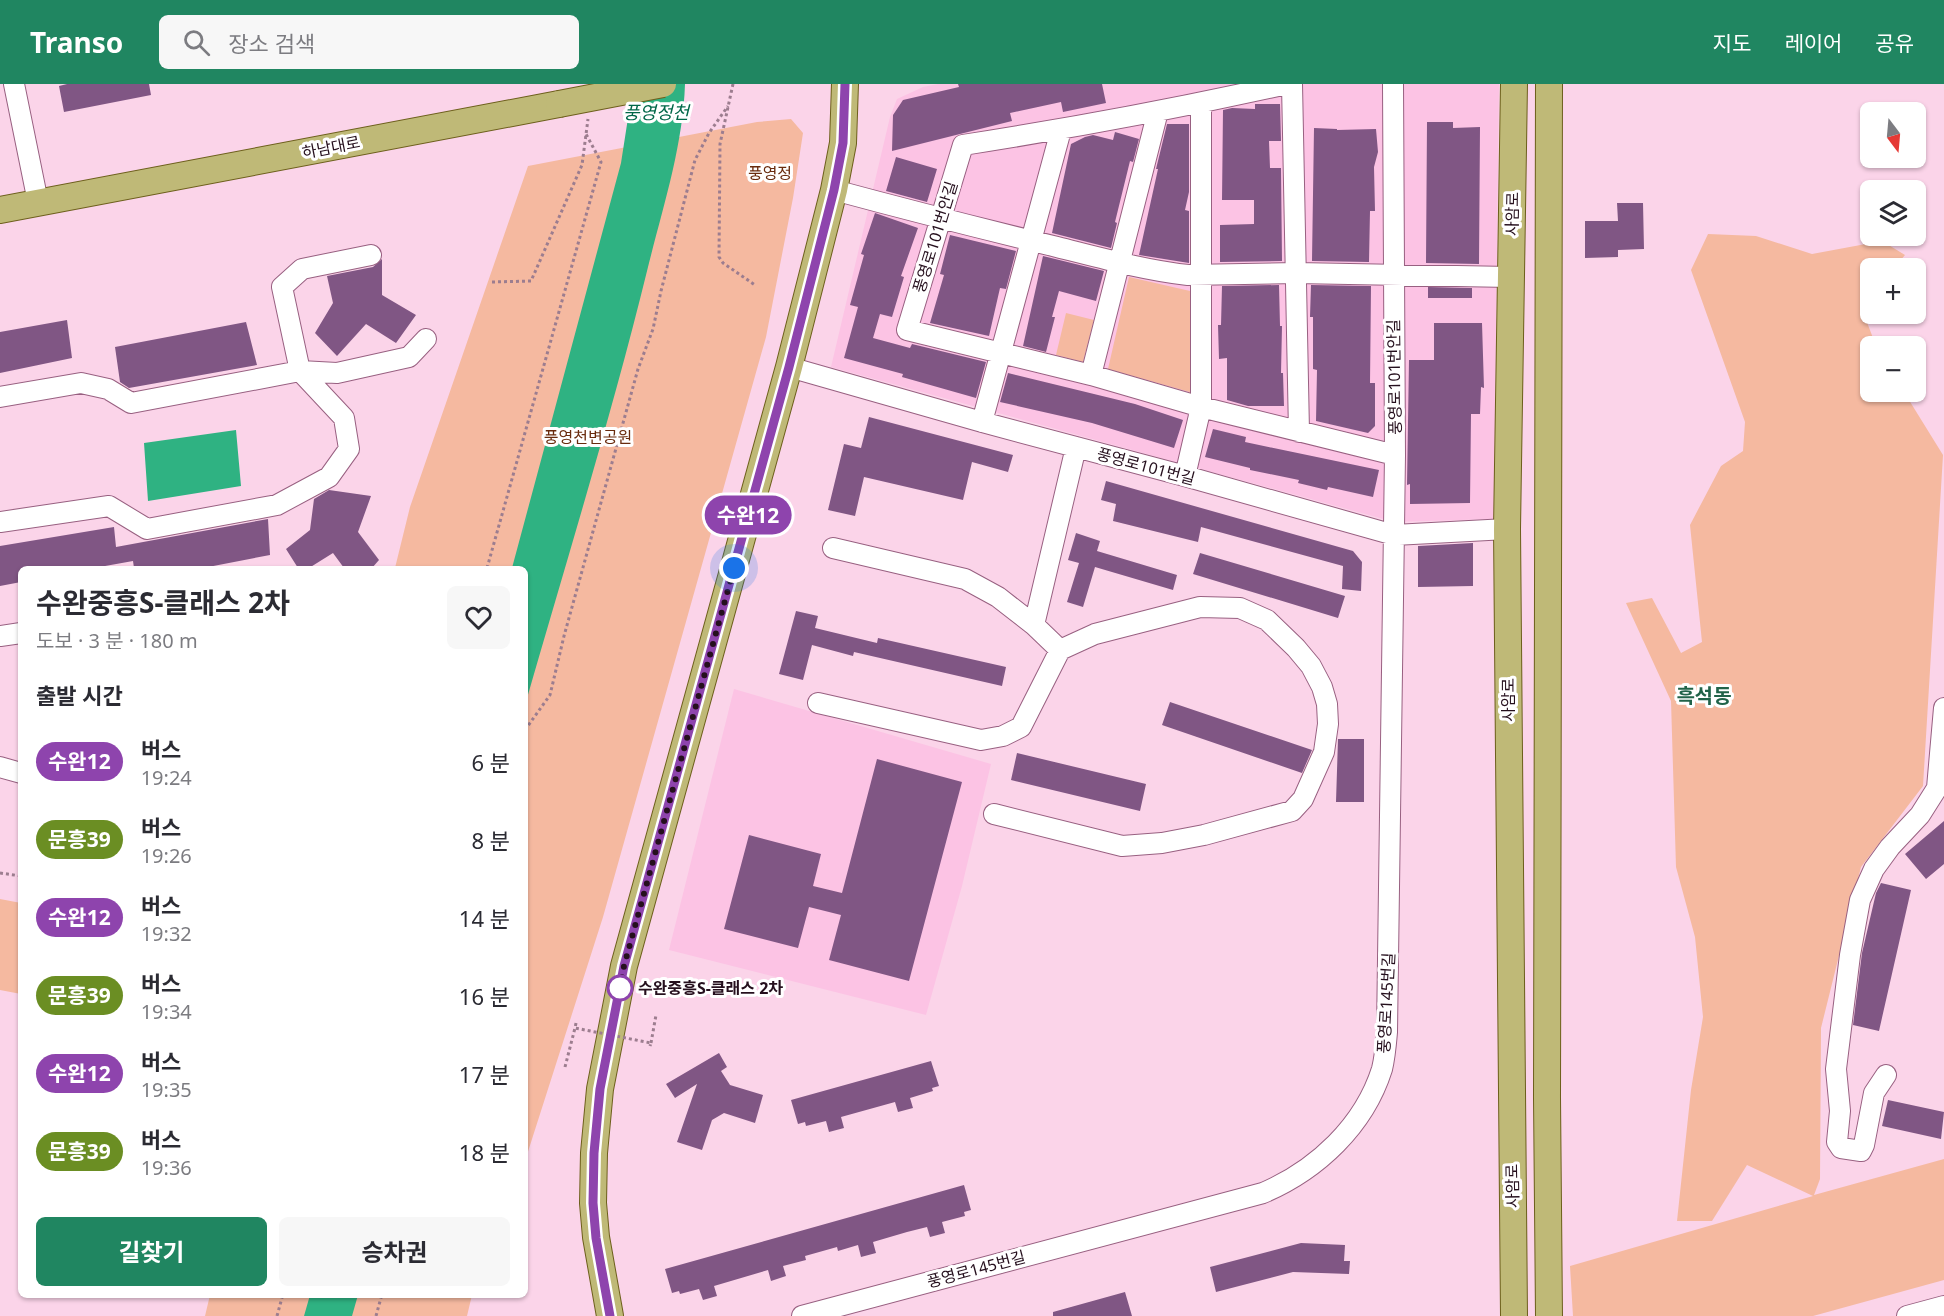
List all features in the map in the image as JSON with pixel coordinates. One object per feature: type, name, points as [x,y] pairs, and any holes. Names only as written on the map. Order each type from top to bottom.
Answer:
[{"type":"main road","name":"하남대로","points":[[0,210],[663,84]]},
{"type":"main road","points":[[610,1316],[596,1238],[593,1203],[594,1153],[600,1089],[624,966],[789,367],[834,190],[843,143],[845,84]]},
{"type":"main road","name":"사암로","points":[[1514,84],[1507,529],[1514,1316]]},
{"type":"main road","points":[[1549,84],[1547,1098],[1549,1316]]},
{"type":"street","points":[[14,84],[38,202]]},
{"type":"street","name":"풍영로101번안길","points":[[1287,84],[1201,104],[1061,130],[963,145],[907,330],[1091,375],[1201,407],[1395,455]]},
{"type":"street","points":[[1292,84],[1299,432]]},
{"type":"street","name":"풍영로101번안길","points":[[1393,84],[1394,535]]},
{"type":"street","points":[[1185,476],[1201,407],[1201,104]]},
{"type":"street","points":[[1091,375],[1158,111]]},
{"type":"street","points":[[982,422],[1061,130]]},
{"type":"street","points":[[834,190],[1031,241],[1188,276],[1296,273],[1510,278]]},
{"type":"street","points":[[0,522],[109,506],[147,529],[277,505],[329,477],[349,449],[344,418],[300,371],[282,286],[302,269],[370,255]]},
{"type":"street","points":[[0,397],[81,383],[108,389],[131,403],[300,371],[337,373],[409,357],[426,339]]},
{"type":"street","name":"풍영로101번길","points":[[789,367],[1394,535],[1507,529]]},
{"type":"street","points":[[1034,625],[1076,447]]},
{"type":"street","name":"풍영로145번길","points":[[802,1316],[1263,1193],[1310,1167],[1346,1134],[1376,1085],[1382,1067],[1387,1032],[1394,535]]},
{"type":"street","points":[[833,548],[965,579],[998,597],[1034,625],[1060,650]]},
{"type":"street","points":[[818,703],[981,740],[1004,736],[1021,727],[1060,650],[1095,634],[1200,607],[1240,608],[1267,620],[1311,666],[1322,687],[1327,704],[1328,724],[1324,752],[1304,799],[1292,811],[1173,841],[1122,846],[994,814]]},
{"type":"street","points":[[0,636],[18,633]]},
{"type":"street","points":[[1886,1075],[1874,1093],[1861,1150],[1841,1148],[1838,1142],[1840,1111],[1836,1069],[1850,955],[1860,900],[1874,869],[1890,847],[1920,815],[1937,788],[1944,708]]},
{"type":"street","points":[[0,767],[18,772]]},
{"type":"street","points":[[1907,1316],[1944,1305]]},
{"type":"path","points":[[733,84],[720,144],[719,257],[723,263],[755,285]]},
{"type":"path","points":[[528,726],[550,695],[564,636],[638,369],[653,329],[695,160],[709,133],[728,106]]},
{"type":"path","points":[[492,282],[531,281],[582,165],[588,114]]},
{"type":"path","points":[[488,566],[601,162],[586,134]]},
{"type":"path","points":[[0,873],[18,876]]},
{"type":"path","points":[[565,1067],[575,1025],[650,1044],[656,1015]]},
{"type":"path","points":[[277,1316],[282,1298]]},
{"type":"path","points":[[376,1316],[381,1298]]},
{"type":"shaded area","points":[[938,84],[1499,84],[1494,519],[1394,522],[831,367],[890,117],[897,99],[923,87]]},
{"type":"shaded area","points":[[734,689],[991,764],[962,886],[926,1015],[669,950]]},
{"type":"green space","name":"풍영천변공원","points":[[791,119],[803,133],[766,337],[603,917],[528,1152],[528,566],[395,566],[410,507],[528,166],[757,122]]},
{"type":"green space","points":[[1708,234],[1756,236],[1812,254],[1860,245],[1890,246],[1905,255],[1902,258],[1860,258],[1860,324],[1868,324],[1872,336],[1860,336],[1860,402],[1910,402],[1943,455],[1923,786],[1861,867],[1821,1028],[1820,1179],[1814,1195],[1944,1159],[1944,1280],[1813,1316],[1573,1316],[1570,1266],[1813,1196],[1747,1165],[1712,1221],[1677,1221],[1691,1090],[1703,1017],[1695,937],[1676,867],[1671,701],[1626,603],[1652,598],[1681,653],[1702,642],[1690,525],[1721,466],[1743,451],[1745,422],[1691,270]]},
{"type":"green space","points":[[1129,277],[1190,291],[1193,393],[1108,369]]},
{"type":"green space","points":[[1066,313],[1094,320],[1083,362],[1056,355]]},
{"type":"green space","points":[[0,899],[18,902],[18,993],[0,990]]},
{"type":"green space","points":[[209,1298],[471,1298],[467,1316],[205,1316]]},
{"type":"water","name":"풍영정천","points":[[628,84],[685,84],[680,130],[666,199],[620,377],[528,695],[528,566],[513,566],[621,163],[628,118]]},
{"type":"water","points":[[236,430],[241,486],[148,501],[144,443]]},
{"type":"water","points":[[309,1298],[357,1298],[352,1316],[304,1316]]},
{"type":"building","points":[[67,84],[149,84],[151,95],[64,112],[59,86]]},
{"type":"building","points":[[958,84],[1102,84],[1106,103],[1063,112],[1061,102],[1010,113],[1012,121],[892,151],[893,115],[903,100],[959,87]]},
{"type":"building","points":[[1255,104],[1280,104],[1281,141],[1269,141],[1270,168],[1281,168],[1282,261],[1220,262],[1220,225],[1254,224],[1254,200],[1222,200],[1223,110],[1255,109]]},
{"type":"building","points":[[1427,122],[1453,122],[1453,128],[1480,127],[1479,264],[1426,263]]},
{"type":"building","points":[[1167,124],[1189,124],[1189,192],[1185,210],[1189,211],[1189,263],[1139,255]]},
{"type":"building","points":[[1314,128],[1376,129],[1378,152],[1374,167],[1375,211],[1370,211],[1369,262],[1312,261]]},
{"type":"building","points":[[1115,132],[1139,139],[1133,162],[1130,161],[1111,248],[1052,233],[1071,144],[1093,135],[1113,140]]},
{"type":"building","points":[[896,157],[937,169],[927,202],[886,191]]},
{"type":"building","points":[[1617,203],[1643,203],[1644,249],[1618,250],[1618,257],[1585,258],[1585,221],[1618,221]]},
{"type":"building","points":[[875,213],[918,228],[901,276],[904,277],[892,317],[880,314],[873,338],[910,348],[912,344],[986,362],[976,398],[844,358],[858,307],[850,305],[864,255],[861,254]]},
{"type":"building","points":[[950,235],[1016,251],[1006,289],[1000,288],[989,336],[930,323],[944,275],[940,274]]},
{"type":"building","points":[[1043,256],[1104,271],[1096,301],[1059,291],[1046,352],[1023,346]]},
{"type":"building","points":[[382,259],[382,295],[416,315],[396,343],[366,324],[337,356],[315,333],[333,303],[327,276],[373,267]]},
{"type":"building","points":[[1279,285],[1284,406],[1248,406],[1227,400],[1227,358],[1219,359],[1218,325],[1221,325],[1222,286]]},
{"type":"building","points":[[1311,285],[1371,286],[1370,383],[1375,383],[1375,426],[1368,433],[1316,421],[1317,370],[1313,369]]},
{"type":"building","points":[[1428,287],[1472,288],[1472,298],[1428,298]]},
{"type":"building","points":[[67,320],[72,358],[0,373],[0,332]]},
{"type":"building","points":[[246,322],[257,365],[129,388],[120,382],[115,347]]},
{"type":"building","points":[[1434,323],[1482,323],[1484,388],[1481,387],[1480,414],[1471,414],[1470,503],[1410,504],[1410,484],[1407,485],[1409,360],[1434,360]]},
{"type":"building","points":[[1008,373],[1135,404],[1183,420],[1174,448],[1092,423],[1000,402]]},
{"type":"building","points":[[869,417],[1013,455],[1008,472],[972,462],[963,500],[864,477],[855,516],[828,510],[844,444],[861,448]]},
{"type":"building","points":[[1213,429],[1246,437],[1245,442],[1379,470],[1373,497],[1328,487],[1327,490],[1298,483],[1299,480],[1250,470],[1250,468],[1205,457]]},
{"type":"building","points":[[1106,481],[1353,551],[1362,562],[1361,591],[1342,589],[1343,566],[1201,527],[1198,542],[1113,521],[1116,504],[1101,500]]},
{"type":"building","points":[[329,490],[371,496],[358,532],[379,560],[374,566],[343,566],[333,553],[312,566],[297,566],[286,549],[310,530],[314,499]]},
{"type":"building","points":[[268,519],[270,555],[213,566],[134,566],[133,561],[105,566],[18,566],[18,583],[0,586],[0,546],[114,527],[116,547]]},
{"type":"building","points":[[1076,533],[1100,541],[1097,551],[1177,575],[1173,590],[1095,567],[1083,607],[1067,602],[1079,563],[1068,560]]},
{"type":"building","points":[[1473,543],[1473,586],[1418,587],[1418,546]]},
{"type":"building","points":[[1200,553],[1345,596],[1338,618],[1193,574]]},
{"type":"building","points":[[796,611],[818,616],[815,628],[877,643],[878,638],[1006,667],[1002,686],[854,652],[853,656],[812,645],[803,680],[779,674]]},
{"type":"building","points":[[1170,702],[1312,750],[1302,773],[1162,725]]},
{"type":"building","points":[[1338,739],[1364,739],[1364,802],[1336,802]]},
{"type":"building","points":[[1017,753],[1146,784],[1140,811],[1011,780]]},
{"type":"building","points":[[877,759],[962,782],[909,981],[829,960],[841,915],[809,907],[798,948],[724,929],[749,835],[821,854],[813,886],[842,893]]},
{"type":"building","points":[[1944,821],[1944,864],[1926,879],[1905,854]]},
{"type":"building","points":[[1881,883],[1911,890],[1879,1031],[1853,1025],[1862,953],[1876,893]]},
{"type":"building","points":[[719,1053],[727,1067],[721,1071],[730,1085],[763,1095],[755,1123],[724,1113],[712,1120],[702,1150],[677,1142],[697,1084],[675,1098],[666,1084]]},
{"type":"building","points":[[931,1061],[939,1086],[932,1088],[933,1091],[910,1098],[913,1108],[898,1112],[895,1102],[841,1117],[844,1128],[829,1132],[826,1121],[806,1126],[805,1122],[798,1124],[791,1100]]},
{"type":"building","points":[[1888,1100],[1944,1112],[1941,1139],[1882,1126]]},
{"type":"building","points":[[964,1185],[971,1210],[964,1212],[965,1216],[942,1222],[945,1233],[930,1237],[927,1227],[907,1232],[873,1242],[876,1253],[861,1257],[858,1245],[838,1251],[837,1247],[805,1256],[806,1260],[783,1266],[786,1276],[771,1281],[768,1270],[714,1286],[717,1296],[703,1300],[699,1289],[680,1294],[679,1291],[672,1293],[665,1269]]},
{"type":"building","points":[[1301,1243],[1345,1245],[1344,1261],[1350,1261],[1349,1274],[1293,1272],[1216,1292],[1210,1267]]},
{"type":"building","points":[[1125,1292],[1132,1316],[1053,1316],[1053,1312]]},
{"type":"bus line","name":"수완12","points":[[610,1316],[596,1238],[593,1203],[594,1153],[600,1089],[624,966],[789,367],[834,190],[843,143],[845,84]]},
{"type":"place","name":"수완중흥S-클래스 2차","points":[[620,988]]},
{"type":"district","name":"흑석동","points":[[1704,695]]},
{"type":"route","points":[[620,988],[624,966],[734,568]]},
{"type":"park label","name":"풍영정","points":[[770,173]]}]
